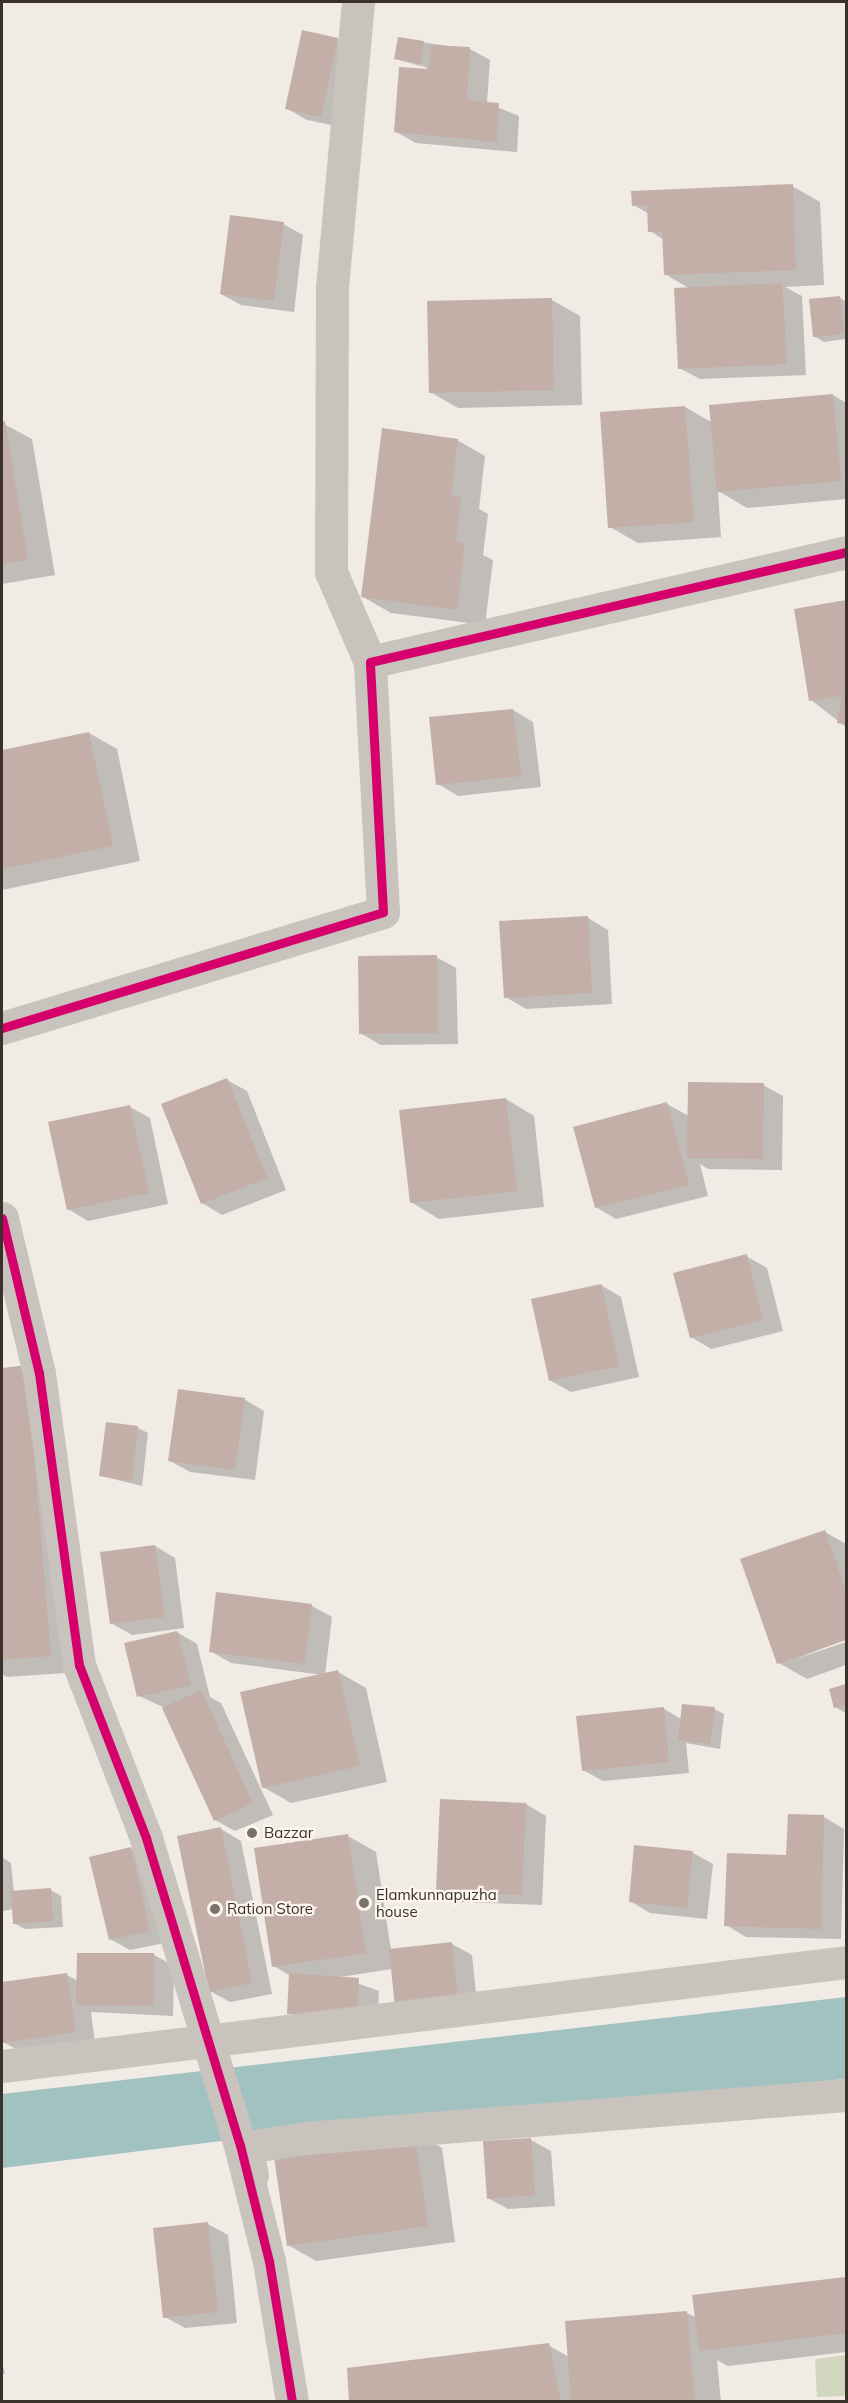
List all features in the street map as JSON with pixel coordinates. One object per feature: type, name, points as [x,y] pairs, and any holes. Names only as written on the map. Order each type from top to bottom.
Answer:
[{"type":"street","points":[[2,1028],[383,912],[370,662],[331,572],[332,286],[358,2]]},
{"type":"street","points":[[370,662],[846,552]]},
{"type":"street","points":[[2,1218],[39,1373],[79,1665],[146,1838],[240,2145],[269,2261]]},
{"type":"street","points":[[2,2066],[210,2044],[846,1962]]},
{"type":"street","points":[[292,2402],[269,2261],[246,2147],[486,2119],[657,2112],[846,2095]]},
{"type":"green space","points":[[846,2355],[846,2396],[817,2397],[815,2359]]},
{"type":"water","points":[[846,1997],[846,2079],[410,2118],[2,2168],[2,2094]]},
{"type":"building","points":[[302,30],[338,38],[321,117],[285,109]]},
{"type":"building","points":[[398,37],[424,41],[421,64],[394,59]]},
{"type":"building","points":[[431,45],[470,47],[467,100],[499,103],[497,142],[394,132],[399,67],[429,69]]},
{"type":"building","points":[[793,184],[796,270],[664,275],[662,232],[648,232],[647,205],[632,206],[631,191]]},
{"type":"building","points":[[230,215],[284,222],[274,301],[220,294]]},
{"type":"building","points":[[782,283],[787,364],[678,369],[674,288]]},
{"type":"building","points":[[840,296],[844,334],[813,337],[809,299]]},
{"type":"building","points":[[552,298],[554,390],[429,393],[427,301]]},
{"type":"building","points":[[833,394],[841,481],[717,492],[709,405]]},
{"type":"building","points":[[685,406],[694,522],[608,528],[600,412]]},
{"type":"building","points":[[5,421],[28,560],[2,564],[2,422]]},
{"type":"building","points":[[382,428],[458,439],[451,496],[461,496],[456,541],[465,543],[457,610],[361,597]]},
{"type":"building","points":[[846,600],[846,695],[809,701],[794,609]]},
{"type":"building","points":[[842,696],[846,697],[846,725],[837,723]]},
{"type":"building","points":[[513,709],[521,776],[436,785],[429,717]]},
{"type":"building","points":[[89,732],[113,846],[2,869],[2,750]]},
{"type":"building","points":[[588,916],[592,993],[504,998],[499,921]]},
{"type":"building","points":[[437,955],[438,1033],[359,1034],[358,956]]},
{"type":"building","points":[[227,1078],[267,1178],[201,1204],[161,1104]]},
{"type":"building","points":[[688,1082],[764,1083],[763,1159],[687,1158]]},
{"type":"building","points":[[506,1098],[517,1191],[410,1203],[399,1110]]},
{"type":"building","points":[[667,1102],[689,1185],[595,1208],[573,1127]]},
{"type":"building","points":[[130,1105],[149,1193],[67,1210],[48,1122]]},
{"type":"building","points":[[747,1254],[763,1320],[690,1338],[673,1273]]},
{"type":"building","points":[[601,1284],[619,1366],[549,1381],[531,1299]]},
{"type":"building","points":[[27,1365],[51,1656],[2,1660],[2,1368]]},
{"type":"building","points":[[178,1389],[245,1398],[235,1470],[168,1461]]},
{"type":"building","points":[[106,1422],[138,1426],[132,1481],[99,1476]]},
{"type":"building","points":[[825,1530],[846,1591],[846,1640],[777,1664],[740,1559]]},
{"type":"building","points":[[155,1545],[165,1617],[110,1624],[100,1552]]},
{"type":"building","points":[[216,1592],[312,1604],[305,1664],[209,1652]]},
{"type":"building","points":[[177,1631],[191,1685],[137,1697],[124,1643]]},
{"type":"building","points":[[338,1670],[360,1766],[262,1788],[240,1692]]},
{"type":"building","points":[[846,1684],[846,1705],[834,1708],[829,1689]]},
{"type":"building","points":[[201,1690],[253,1803],[214,1821],[162,1708]]},
{"type":"building","points":[[682,1704],[715,1707],[710,1744],[678,1740]]},
{"type":"building","points":[[664,1707],[669,1762],[582,1771],[576,1716]]},
{"type":"building","points":[[440,1799],[526,1803],[522,1895],[436,1891]]},
{"type":"building","points":[[788,1814],[824,1815],[821,1929],[724,1926],[727,1853],[786,1855]]},
{"type":"building","name":"Ration Store","points":[[221,1827],[252,1983],[209,1992],[177,1836]]},
{"type":"building","points":[[348,1834],[366,1953],[272,1967],[254,1848]]},
{"type":"building","points":[[634,1845],[693,1851],[687,1908],[629,1902]]},
{"type":"building","points":[[131,1847],[150,1931],[109,1940],[89,1857]]},
{"type":"building","points":[[51,1888],[53,1921],[13,1924],[11,1891]]},
{"type":"building","points":[[452,1942],[458,2001],[395,2008],[389,1949]]},
{"type":"building","points":[[77,1953],[154,1953],[154,2006],[76,2005]]},
{"type":"building","points":[[67,1973],[76,2032],[2,2043],[2,1982]]},
{"type":"building","points":[[289,1973],[359,1978],[357,2018],[287,2014]]},
{"type":"building","points":[[414,2131],[428,2226],[287,2246],[273,2150]]},
{"type":"building","points":[[531,2138],[535,2195],[487,2199],[483,2141]]},
{"type":"building","points":[[208,2222],[218,2312],[163,2318],[153,2228]]},
{"type":"building","points":[[846,2277],[846,2333],[699,2351],[692,2295]]},
{"type":"building","points":[[687,2311],[695,2402],[571,2402],[565,2321]]},
{"type":"building","points":[[549,2343],[561,2402],[349,2402],[347,2368]]},
{"type":"cycle path","points":[[2,1028],[383,912],[370,662],[846,552]]},
{"type":"cycle path","points":[[2,1218],[39,1373],[79,1665],[146,1838],[240,2145],[269,2261],[292,2402]]},
{"type":"place","name":"Bazzar","points":[[252,1833]]},
{"type":"place","name":"Elamkunnapuzha house","points":[[364,1903]]},
{"type":"place","name":"Ration Store","points":[[215,1909]]}]
